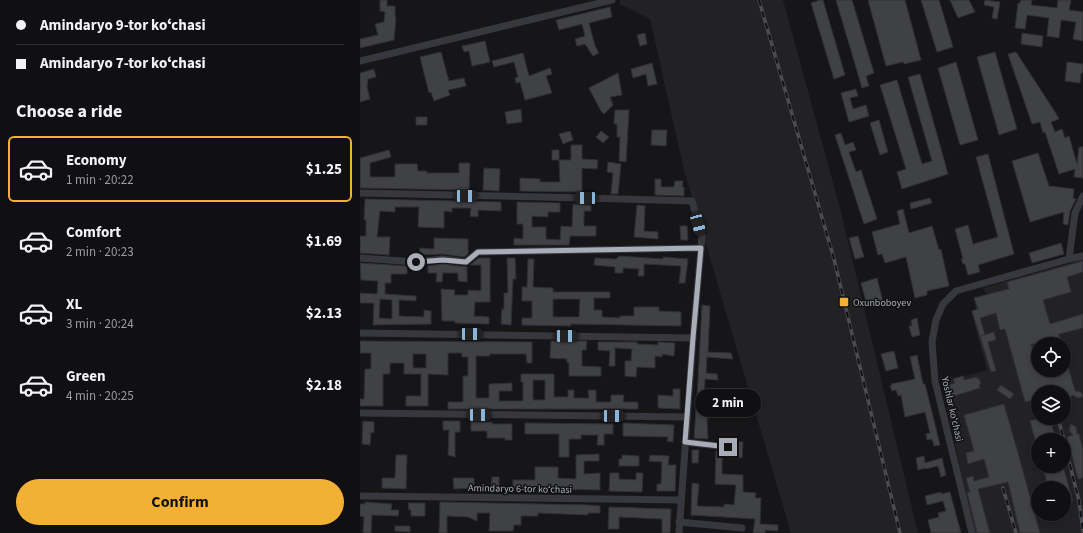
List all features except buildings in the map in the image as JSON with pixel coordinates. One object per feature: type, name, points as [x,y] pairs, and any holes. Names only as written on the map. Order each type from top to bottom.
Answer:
[{"type":"street","points":[[360,61],[612,0]]},
{"type":"street","points":[[360,194],[692,201],[702,235],[678,533]]},
{"type":"street","points":[[1069,259],[1075,213],[1083,196]]},
{"type":"street","points":[[360,258],[416,262],[443,260],[466,262],[478,252],[701,248]]},
{"type":"street","name":"Yoshlar koʻchasi","points":[[972,533],[935,381],[932,342],[936,320],[943,304],[956,291],[1083,256]]},
{"type":"street","points":[[360,333],[693,338]]},
{"type":"street","points":[[360,413],[687,417]]},
{"type":"street","points":[[685,442],[728,447]]},
{"type":"street","name":"Amindaryo 6-tor koʻchasi","points":[[360,496],[681,500]]},
{"type":"street","points":[[679,522],[742,528]]},
{"type":"shaded area","points":[[620,0],[783,0],[840,208],[918,533],[791,533],[684,170],[650,19],[620,4]]},
{"type":"shaded area","points":[[1083,259],[1083,533],[975,533],[941,382],[987,370],[971,311],[976,309],[974,297],[986,294],[983,288]]},
{"type":"railway","points":[[759,0],[834,259],[900,533]]},
{"type":"railway","points":[[1060,425],[1062,433]]},
{"type":"railway","points":[[1071,469],[1079,501],[1083,531]]},
{"type":"railway","points":[[1003,488],[1016,533]]},
{"type":"place","name":"Oxunboboyev","points":[[844,302]]},
{"type":"route","points":[[416,262],[443,260],[466,262],[478,252],[701,248],[685,442],[728,447]]}]
